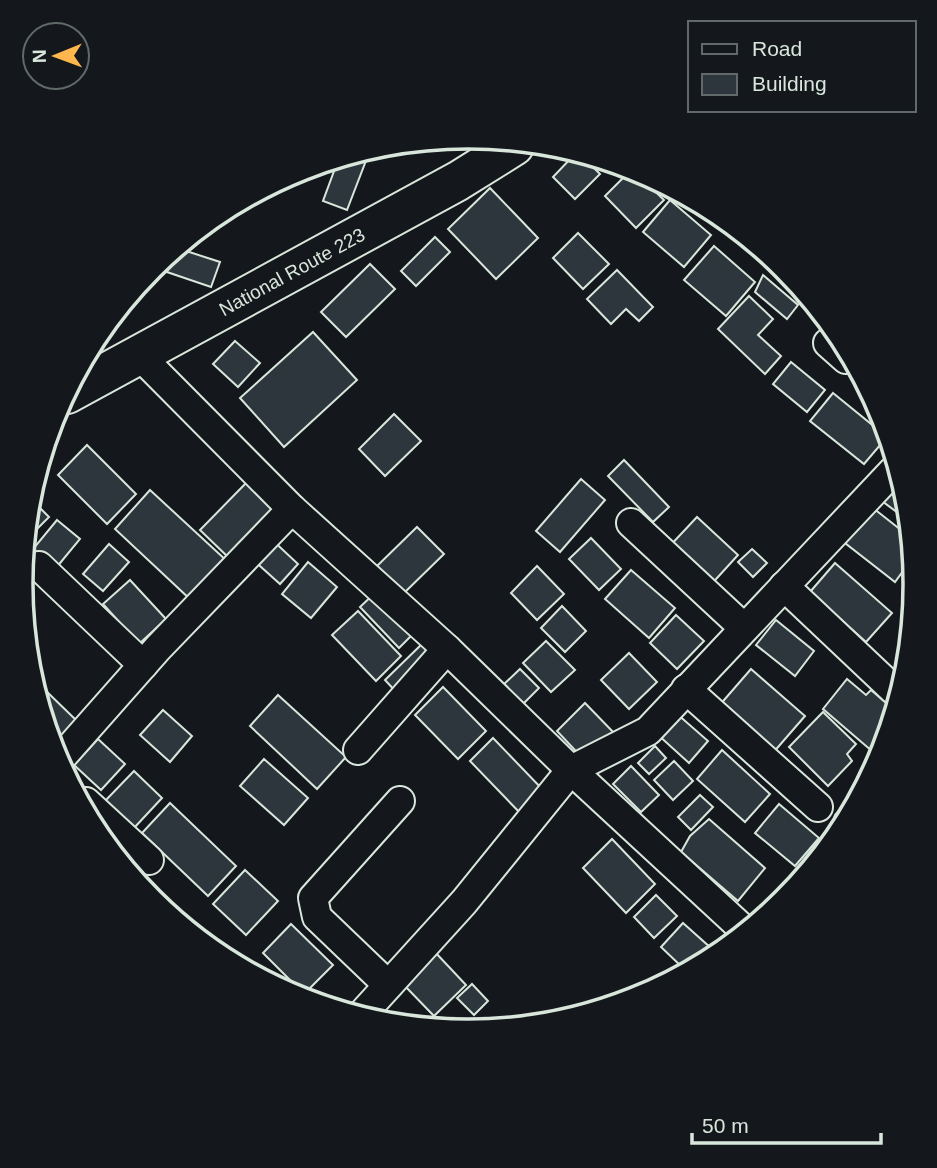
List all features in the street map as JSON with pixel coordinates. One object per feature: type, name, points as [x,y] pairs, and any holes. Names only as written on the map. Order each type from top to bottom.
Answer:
[{"type":"highway","name":"National Route 223","points":[[80,387],[458,181],[507,151]]},
{"type":"street","points":[[139,355],[292,509],[447,649],[571,770],[738,925]]},
{"type":"street","points":[[368,1007],[464,902],[571,770],[648,731],[890,475]]},
{"type":"street","points":[[66,752],[143,665],[292,509]]},
{"type":"street","points":[[631,523],[744,628]]},
{"type":"street","points":[[39,566],[143,665]]},
{"type":"street","points":[[783,586],[891,687]]},
{"type":"street","points":[[358,750],[447,649]]},
{"type":"street","points":[[686,689],[818,807]]},
{"type":"street","points":[[388,985],[317,917],[313,898],[400,801]]},
{"type":"street","points":[[100,815],[149,860]]},
{"type":"building","points":[[568,161],[594,168],[600,174],[575,199],[553,177]]},
{"type":"building","points":[[366,162],[347,210],[323,201],[334,170]]},
{"type":"building","points":[[623,178],[655,191],[664,200],[636,228],[605,196]]},
{"type":"building","points":[[490,188],[538,238],[496,279],[448,229]]},
{"type":"building","points":[[670,200],[711,235],[684,267],[643,232]]},
{"type":"building","points":[[578,233],[609,264],[583,289],[553,258]]},
{"type":"building","points":[[435,237],[450,252],[416,286],[401,271]]},
{"type":"building","points":[[714,246],[755,282],[726,316],[684,280]]},
{"type":"building","points":[[188,252],[220,262],[211,287],[167,272]]},
{"type":"building","points":[[370,264],[395,289],[346,337],[321,312]]},
{"type":"building","points":[[617,270],[653,307],[639,321],[626,309],[611,324],[587,299]]},
{"type":"building","points":[[763,275],[798,305],[787,319],[755,292]]},
{"type":"building","points":[[749,296],[773,319],[758,335],[781,356],[765,374],[718,329]]},
{"type":"building","points":[[313,332],[357,380],[284,447],[240,398]]},
{"type":"building","points":[[235,341],[260,363],[238,387],[213,364]]},
{"type":"building","points":[[791,362],[825,390],[807,412],[773,384]]},
{"type":"building","points":[[833,393],[875,427],[881,444],[864,464],[810,421]]},
{"type":"building","points":[[394,414],[421,441],[385,476],[359,449]]},
{"type":"building","points":[[87,445],[136,494],[107,524],[58,475]]},
{"type":"building","points":[[624,460],[669,507],[653,522],[608,476]]},
{"type":"building","points":[[581,479],[605,500],[560,552],[536,531]]},
{"type":"building","points":[[249,480],[278,508],[229,558],[200,530]]},
{"type":"building","points":[[893,488],[897,513],[882,501]]},
{"type":"building","points":[[150,490],[228,562],[192,601],[115,529]]},
{"type":"building","points":[[40,508],[49,517],[37,529]]},
{"type":"building","points":[[873,508],[900,529],[904,570],[895,582],[845,543]]},
{"type":"building","points":[[697,517],[738,555],[707,589],[666,550]]},
{"type":"building","points":[[57,520],[80,539],[56,568],[35,550]]},
{"type":"building","points":[[417,527],[444,554],[403,594],[377,566]]},
{"type":"building","points":[[268,536],[298,564],[280,584],[250,557]]},
{"type":"building","points":[[591,538],[621,569],[599,590],[569,559]]},
{"type":"building","points":[[109,544],[129,562],[103,591],[83,574]]},
{"type":"building","points":[[752,549],[767,563],[753,577],[738,562]]},
{"type":"building","points":[[308,562],[337,587],[311,618],[282,594]]},
{"type":"building","points":[[835,563],[892,613],[866,642],[810,592]]},
{"type":"building","points":[[537,566],[564,594],[537,620],[511,593]]},
{"type":"building","points":[[631,570],[675,608],[649,638],[605,599]]},
{"type":"building","points":[[130,580],[166,619],[139,644],[103,604]]},
{"type":"building","points":[[377,591],[415,632],[399,648],[360,607]]},
{"type":"building","points":[[562,606],[586,631],[565,652],[541,628]]},
{"type":"building","points":[[358,611],[401,656],[376,681],[332,635]]},
{"type":"building","points":[[676,615],[704,641],[677,669],[650,643]]},
{"type":"building","points":[[776,620],[814,651],[795,676],[756,645]]},
{"type":"building","points":[[425,641],[439,655],[398,694],[385,680]]},
{"type":"building","points":[[546,641],[575,670],[551,692],[523,663]]},
{"type":"building","points":[[629,653],[657,682],[629,709],[601,680]]},
{"type":"building","points":[[520,669],[539,688],[522,705],[503,685]]},
{"type":"building","points":[[751,669],[805,716],[772,754],[718,707]]},
{"type":"building","points":[[847,679],[866,695],[871,690],[887,704],[871,750],[823,709]]},
{"type":"building","points":[[443,687],[486,731],[458,759],[415,715]]},
{"type":"building","points":[[47,692],[77,721],[61,738]]},
{"type":"building","points":[[278,695],[346,757],[317,789],[250,726]]},
{"type":"building","points":[[585,703],[616,735],[587,763],[557,731]]},
{"type":"building","points":[[163,710],[192,736],[170,762],[140,735]]},
{"type":"building","points":[[823,712],[856,744],[847,754],[852,761],[828,786],[789,747]]},
{"type":"building","points":[[676,713],[708,741],[689,763],[657,734]]},
{"type":"building","points":[[493,738],[546,793],[523,816],[470,761]]},
{"type":"building","points":[[98,739],[125,764],[101,790],[74,765]]},
{"type":"building","points":[[655,746],[666,758],[649,774],[638,763]]},
{"type":"building","points":[[722,750],[770,794],[745,822],[697,779]]},
{"type":"building","points":[[264,759],[308,798],[284,825],[240,786]]},
{"type":"building","points":[[674,761],[693,781],[673,800],[654,780]]},
{"type":"building","points":[[631,766],[659,795],[641,812],[613,784]]},
{"type":"building","points":[[134,771],[162,798],[134,828],[105,801]]},
{"type":"building","points":[[700,795],[713,807],[691,830],[678,817]]},
{"type":"building","points":[[170,803],[236,866],[208,896],[142,833]]},
{"type":"building","points":[[779,804],[819,838],[795,866],[755,833]]},
{"type":"building","points":[[709,819],[765,868],[738,901],[681,852],[690,836]]},
{"type":"building","points":[[612,839],[655,884],[626,913],[583,868]]},
{"type":"building","points":[[245,870],[278,901],[246,935],[213,904]]},
{"type":"building","points":[[656,895],[677,916],[654,938],[634,917]]},
{"type":"building","points":[[683,923],[709,946],[679,964],[661,947]]},
{"type":"building","points":[[291,924],[333,965],[309,989],[291,981],[263,953]]},
{"type":"building","points":[[434,951],[466,985],[434,1016],[402,983]]},
{"type":"building","points":[[472,984],[488,1001],[474,1015],[457,998]]}]
